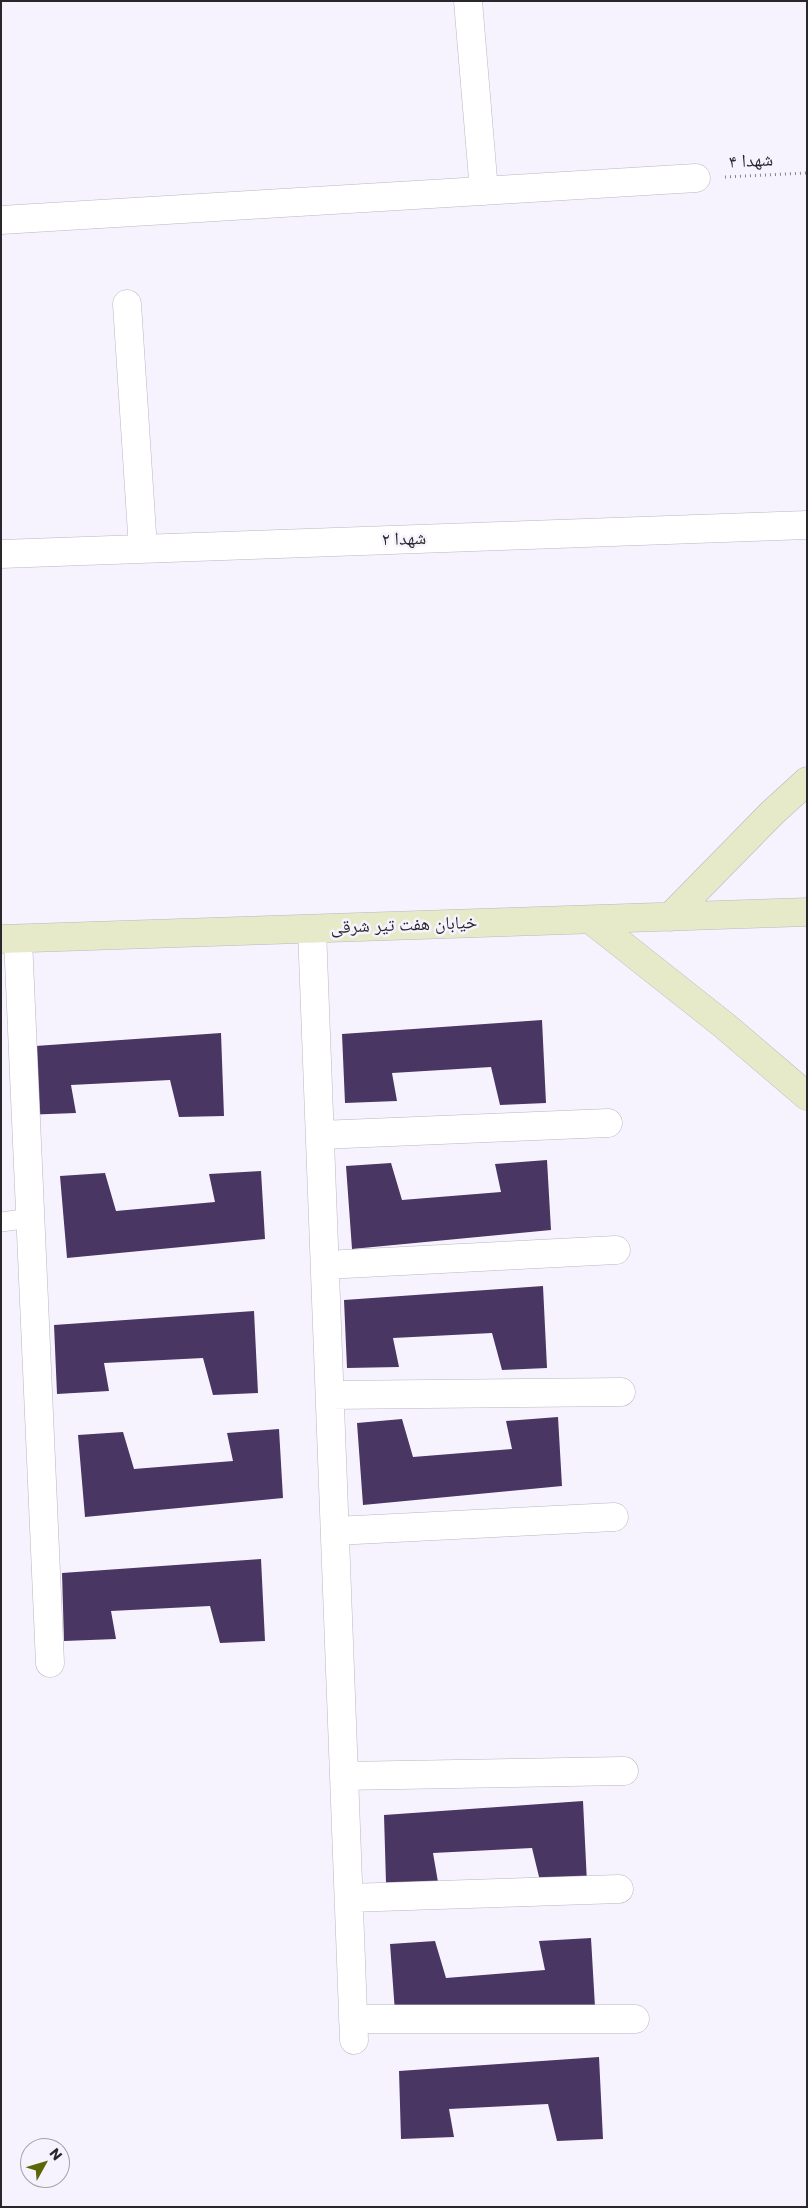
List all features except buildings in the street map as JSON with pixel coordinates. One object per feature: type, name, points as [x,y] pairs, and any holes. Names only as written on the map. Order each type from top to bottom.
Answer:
[{"type":"main road","points":[[670,917],[772,812],[807,781]]},
{"type":"main road","name":"خیابان هفت تیر شرقی","points":[[10,939],[807,912]]},
{"type":"main road","points":[[591,920],[725,1026],[807,1096]]},
{"type":"street","points":[[468,1],[484,191]]},
{"type":"street","points":[[1,220],[696,178]]},
{"type":"street","points":[[127,304],[143,550]]},
{"type":"street","name":"شهدا ۲","points":[[1,554],[807,525]]},
{"type":"street","points":[[312,929],[354,2030],[635,2019]]},
{"type":"street","points":[[10,939],[30,1218],[50,1663]]},
{"type":"street","points":[[320,1135],[608,1123]]},
{"type":"street","points":[[325,1265],[616,1250]]},
{"type":"street","points":[[330,1395],[621,1392]]},
{"type":"street","points":[[335,1531],[614,1517]]},
{"type":"street","points":[[344,1776],[624,1771]]},
{"type":"street","points":[[349,1898],[618,1889]]},
{"type":"lane","points":[[1,1222],[30,1218]]},
{"type":"path","name":"شهدا ۴","points":[[696,178],[807,172]]}]
